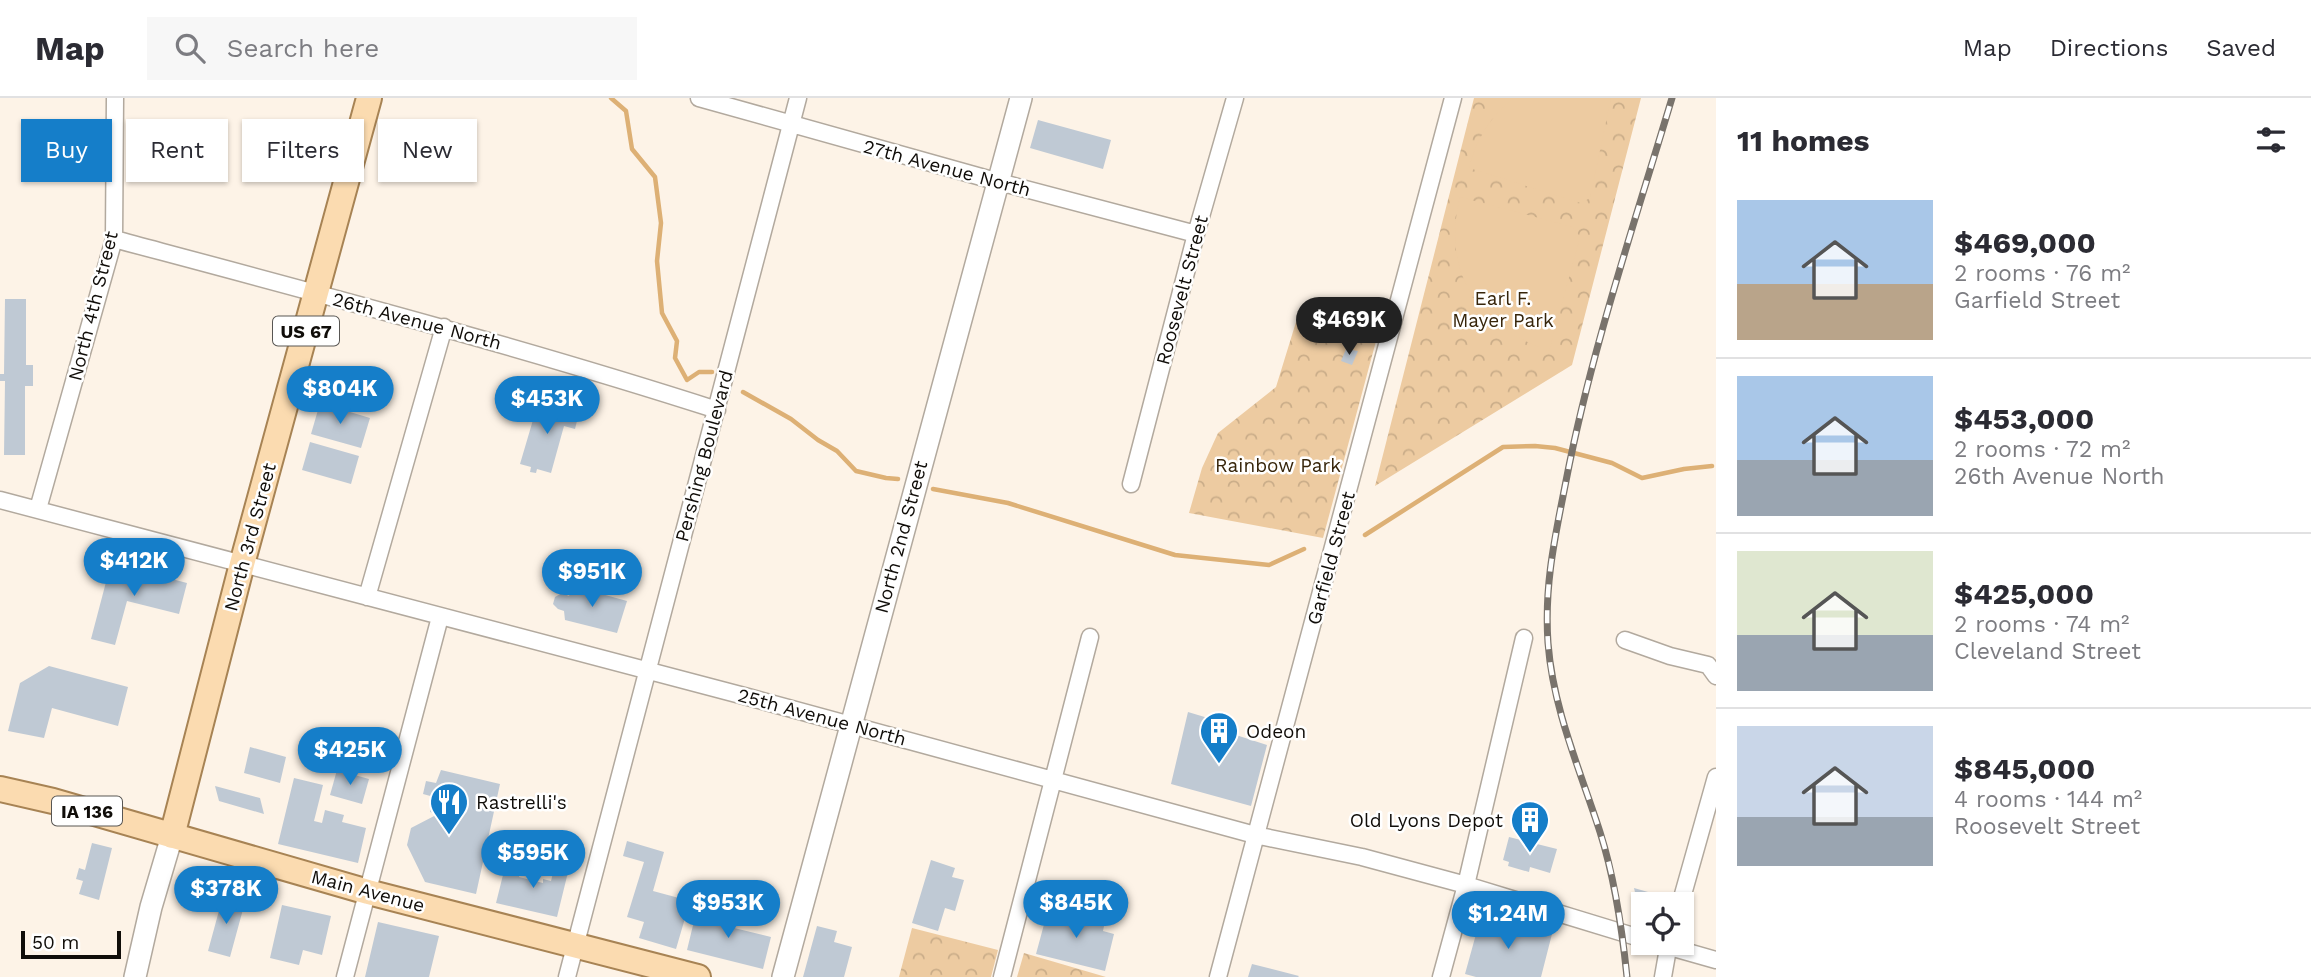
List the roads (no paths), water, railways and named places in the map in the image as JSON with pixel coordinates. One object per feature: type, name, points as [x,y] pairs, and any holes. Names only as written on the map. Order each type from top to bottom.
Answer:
[{"type":"main road","name":"North 3rd Street","points":[[172,836],[242,564],[369,98]]},
{"type":"main road","name":"Main Avenue","points":[[0,789],[53,801],[368,891],[698,977]]},
{"type":"street","name":"North 4th Street","points":[[38,509],[114,239],[115,98]]},
{"type":"street","name":"27th Avenue North","points":[[699,98],[1196,234]]},
{"type":"street","name":"Pershing Boulevard","points":[[567,977],[799,98]]},
{"type":"street","name":"North 2nd Street","points":[[783,977],[1021,98]]},
{"type":"street","name":"Roosevelt Street","points":[[1131,484],[1196,234],[1235,98]]},
{"type":"street","name":"Garfield Street","points":[[1218,977],[1453,98]]},
{"type":"street","name":"26th Avenue North","points":[[114,239],[444,327],[580,366],[717,410]]},
{"type":"street","points":[[367,597],[444,327]]},
{"type":"street","name":"25th Avenue North","points":[[0,500],[850,724],[1255,835],[1362,857],[1466,885],[1631,935]]},
{"type":"street","points":[[345,977],[440,617]]},
{"type":"street","points":[[1002,977],[1090,637]]},
{"type":"street","points":[[1441,977],[1466,885],[1524,638]]},
{"type":"street","points":[[1625,640],[1670,656],[1708,665],[1716,676]]},
{"type":"street","points":[[1684,892],[1716,777]]},
{"type":"street","name":"North 3rd Street","points":[[135,977],[151,907],[172,836]]},
{"type":"street","points":[[1694,954],[1716,960]]},
{"type":"street","points":[[1662,977],[1663,955]]},
{"type":"waterway","points":[[611,98],[626,111],[632,149],[655,177],[661,223],[657,261],[662,313],[677,341],[675,358],[687,380],[699,372],[712,372]]},
{"type":"waterway","points":[[743,392],[791,419],[837,451],[856,471],[898,479]]},
{"type":"waterway","points":[[1365,535],[1503,447],[1555,448],[1612,463],[1642,478],[1712,466]]},
{"type":"waterway","points":[[933,489],[1008,503],[1175,555],[1269,565],[1304,549]]},
{"type":"railway","points":[[1627,977],[1610,868],[1555,692],[1548,643],[1548,601],[1551,561],[1576,432],[1614,288],[1672,98]]},
{"type":"place","name":"Odeon","points":[[1219,765]]},
{"type":"place","name":"Rastrelli's","points":[[449,836]]},
{"type":"place","name":"Old Lyons Depot","points":[[1530,854]]},
{"type":"park label","name":"Earl F. Mayer Park","points":[[1503,309]]},
{"type":"park label","name":"Rainbow Park","points":[[1278,465]]}]
